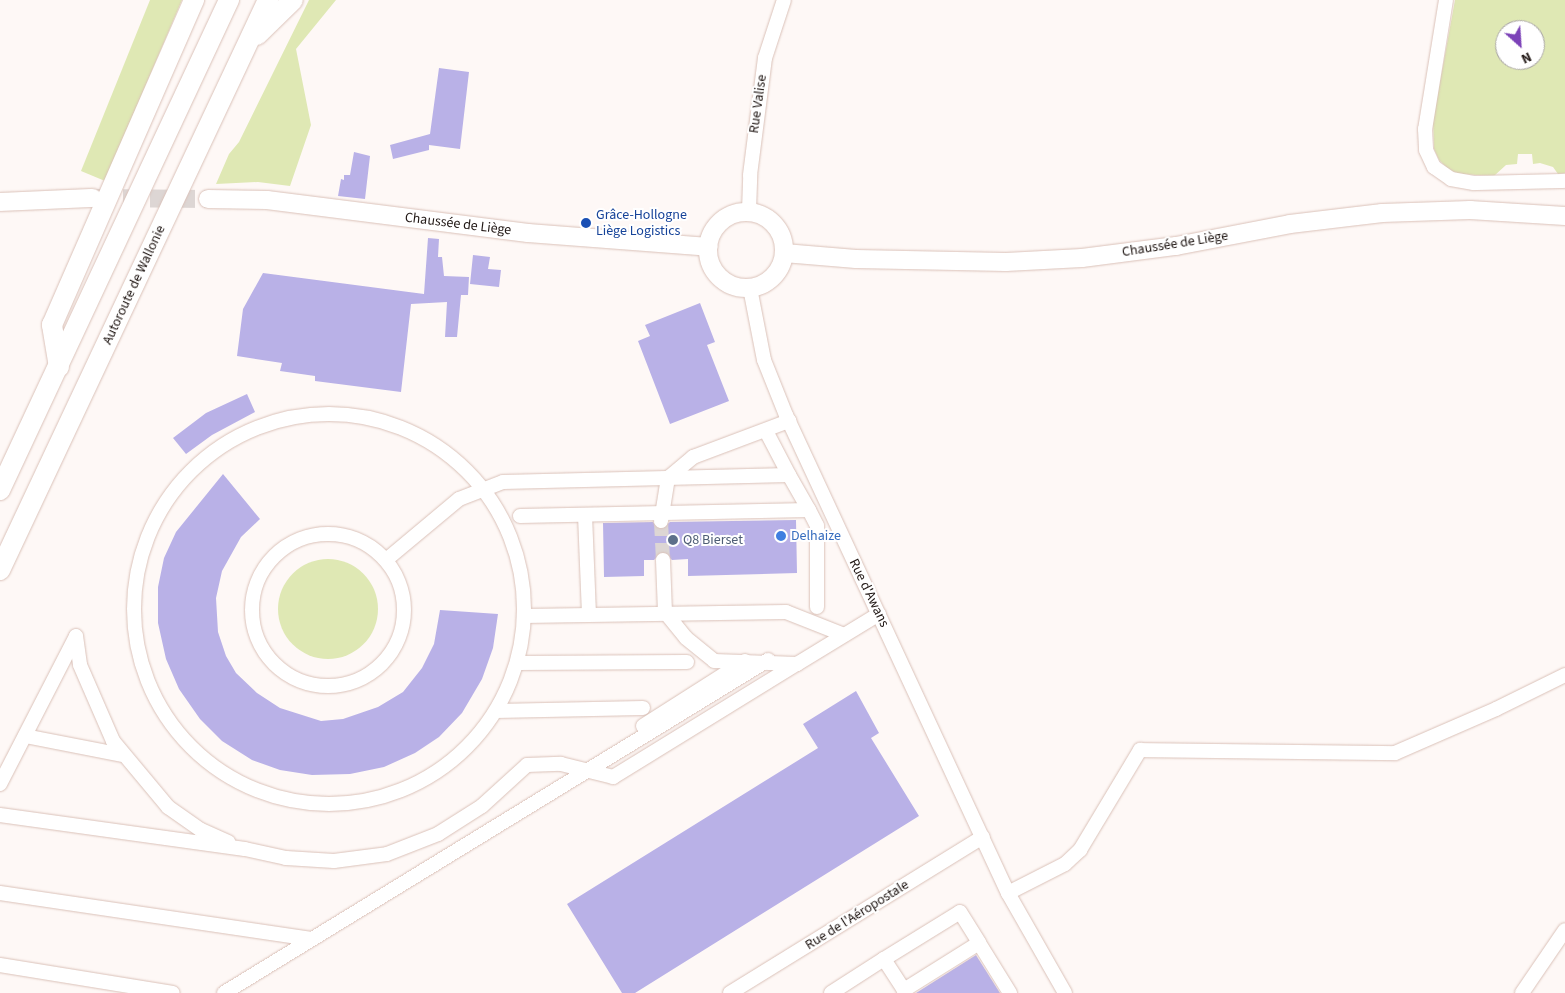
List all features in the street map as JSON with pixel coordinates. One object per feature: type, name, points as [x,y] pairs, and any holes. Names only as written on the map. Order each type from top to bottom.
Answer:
[{"type":"highway","points":[[59,367],[52,325],[194,0]]},
{"type":"highway","points":[[0,490],[229,0]]},
{"type":"highway","name":"Autoroute de Wallonie","points":[[0,570],[268,0]]},
{"type":"highway","points":[[248,43],[293,0]]},
{"type":"main road","points":[[0,202],[93,198]]},
{"type":"main road","name":"Chaussée de Liège","points":[[208,198],[267,200],[528,233],[708,247]]},
{"type":"main road","name":"Chaussée de Liège","points":[[784,253],[865,259],[1006,262],[1082,258],[1176,246],[1290,224],[1382,213],[1470,210],[1565,216]]},
{"type":"main road","points":[[749,212],[764,216],[775,225],[783,238],[784,253],[773,276],[750,288],[736,287],[720,277],[709,260],[708,247],[714,230],[726,217],[749,212]]},
{"type":"street","name":"Rue Valise","points":[[749,212],[750,175],[765,58],[784,0]]},
{"type":"street","points":[[1446,0],[1425,130],[1426,150],[1434,167],[1450,180],[1474,183],[1565,181]]},
{"type":"street","name":"Rue d'Awans","points":[[750,288],[764,360],[788,422],[1008,893],[1065,993]]},
{"type":"street","points":[[311,415],[376,419],[436,445],[484,489],[512,539],[524,595],[524,616],[517,663],[496,711],[469,744],[445,766],[387,796],[322,804],[290,801],[258,792],[230,778],[202,759],[179,736],[146,681],[137,648],[133,615],[135,583],[142,552],[154,521],[171,494],[194,468],[218,448],[247,432],[277,421],[311,415]]},
{"type":"street","points":[[662,518],[668,478],[693,457],[788,422]]},
{"type":"street","points":[[766,430],[817,526],[817,606]]},
{"type":"street","points":[[386,560],[459,499],[503,482],[789,475]]},
{"type":"street","points":[[520,516],[585,515],[662,518],[809,510]]},
{"type":"street","points":[[585,515],[589,614]]},
{"type":"street","points":[[323,533],[349,536],[373,548],[386,560],[402,590],[404,617],[397,642],[382,664],[360,679],[337,686],[313,685],[290,676],[271,661],[258,641],[254,626],[253,594],[262,571],[277,552],[298,540],[323,533]]},
{"type":"street","points":[[663,560],[665,612],[686,638],[714,661],[768,660],[797,664]]},
{"type":"street","points":[[524,616],[665,612],[686,614],[786,612],[844,636]]},
{"type":"street","points":[[0,815],[245,849],[286,858],[334,861],[387,854],[438,834],[482,806],[527,765],[584,768],[613,777],[879,614]]},
{"type":"street","points":[[0,784],[76,636],[80,666],[92,699],[123,755],[168,807],[201,830],[245,849]]},
{"type":"street","points":[[584,768],[768,660]]},
{"type":"street","points":[[224,993],[584,768],[746,661]]},
{"type":"street","points":[[517,663],[687,662]]},
{"type":"street","points":[[1008,893],[1065,864],[1080,850],[1140,750],[1396,753],[1496,710],[1565,675]]},
{"type":"street","points":[[496,711],[643,708]]},
{"type":"street","points":[[25,736],[123,755]]},
{"type":"street","name":"Rue de l'Aéropostale","points":[[730,993],[983,837]]},
{"type":"street","points":[[0,893],[310,939]]},
{"type":"street","points":[[831,993],[960,912],[1010,993]]},
{"type":"street","points":[[1522,993],[1565,930]]},
{"type":"street","points":[[884,959],[904,990],[979,943]]},
{"type":"street","points":[[0,966],[173,993]]},
{"type":"green space","points":[[150,0],[182,0],[105,181],[81,171]]},
{"type":"green space","points":[[309,0],[336,0],[296,49],[311,125],[290,186],[258,182],[216,184],[229,154],[239,142]]},
{"type":"green space","points":[[1455,0],[1565,0],[1565,173],[1558,174],[1553,167],[1540,163],[1533,164],[1532,154],[1518,154],[1517,164],[1506,165],[1494,176],[1460,174],[1449,170],[1439,160],[1434,149],[1433,120]]},
{"type":"green space","points":[[328,559],[338,560],[356,567],[370,581],[377,599],[377,619],[370,637],[356,651],[338,658],[328,659],[318,658],[300,651],[286,637],[279,619],[278,609],[279,599],[286,581],[300,567],[318,560]]},
{"type":"building","points":[[439,68],[469,72],[460,149],[429,145],[429,150],[393,159],[390,145],[430,134]]},
{"type":"building","points":[[354,152],[370,156],[365,199],[338,196],[341,179],[344,180],[344,175],[350,175]]},
{"type":"building","points":[[428,238],[439,239],[438,257],[442,257],[444,276],[469,277],[468,295],[461,295],[457,337],[445,337],[447,302],[411,304],[401,392],[315,381],[315,376],[280,371],[282,363],[237,356],[243,309],[263,273],[424,294]]},
{"type":"building","points":[[473,255],[490,257],[488,269],[501,270],[499,287],[470,284]]},
{"type":"building","points":[[700,303],[715,342],[707,345],[729,401],[670,424],[638,341],[650,336],[645,325]]},
{"type":"building","points":[[247,394],[255,412],[212,435],[186,454],[173,438],[206,413]]},
{"type":"building","points":[[223,474],[260,519],[241,537],[222,571],[216,598],[218,632],[226,656],[236,673],[257,693],[280,708],[321,721],[343,719],[378,707],[403,692],[422,668],[434,644],[440,610],[498,614],[493,648],[482,679],[462,713],[439,737],[415,753],[384,767],[350,774],[312,775],[280,770],[252,760],[222,741],[200,719],[179,689],[166,659],[158,623],[158,587],[164,558],[176,532]]},
{"type":"building","points":[[796,520],[797,573],[688,576],[688,559],[672,560],[663,551],[654,560],[644,560],[644,576],[604,577],[603,523],[653,522],[660,530],[670,522]]},
{"type":"building","points":[[856,691],[879,733],[871,738],[919,816],[635,993],[622,993],[567,904],[818,748],[803,724]]},
{"type":"building","points":[[976,955],[1000,993],[916,993]]},
{"type":"tunnel","points":[[96,198],[208,199]]},
{"type":"tunnel","points":[[661,522],[663,560]]},
{"type":"place","name":"Grâce-Hollogne Liège Logistics","points":[[586,223]]},
{"type":"place","name":"Delhaize","points":[[781,536]]},
{"type":"place","name":"Q8 Bierset","points":[[673,540]]}]
